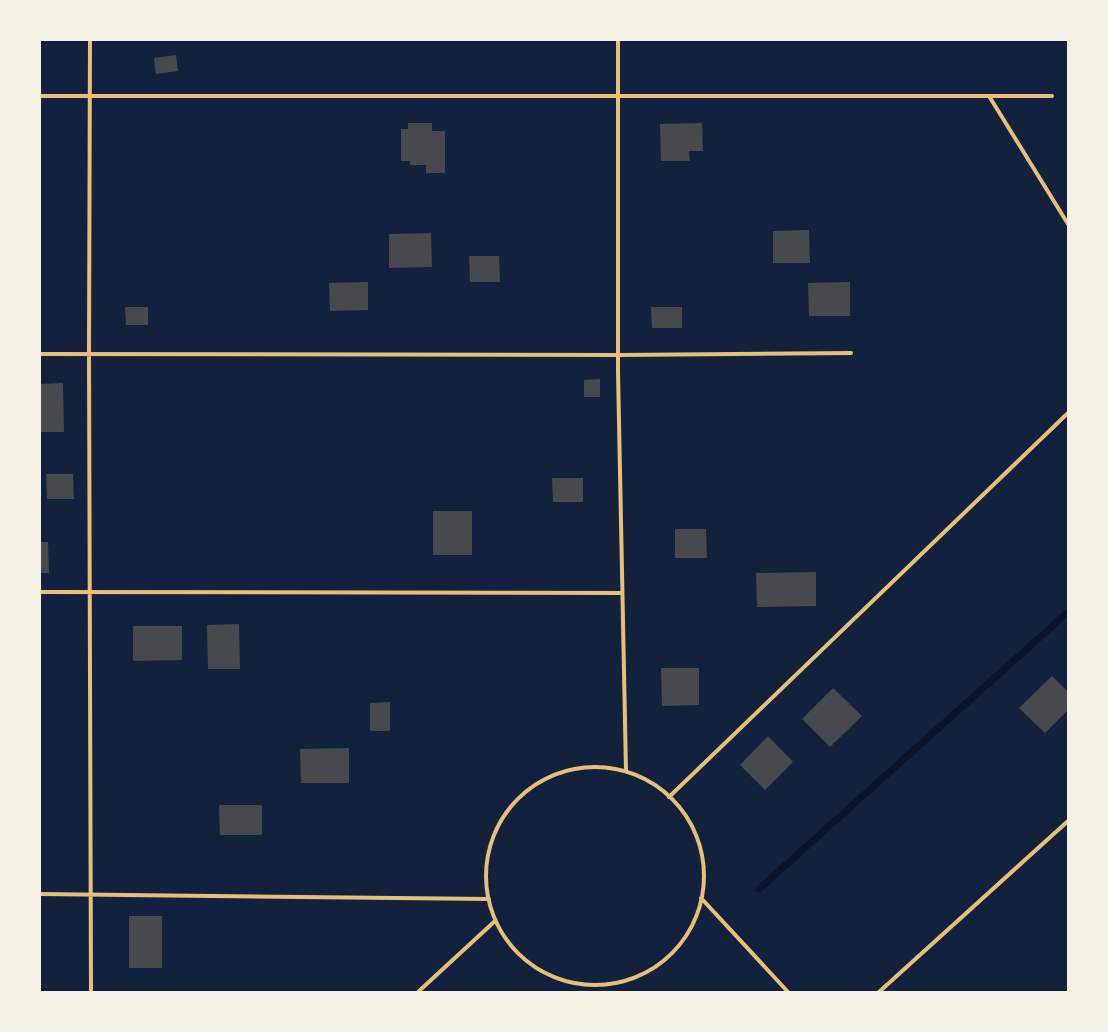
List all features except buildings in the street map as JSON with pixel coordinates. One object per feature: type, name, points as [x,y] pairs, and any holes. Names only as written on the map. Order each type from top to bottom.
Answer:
[{"type":"street","points":[[90,40],[89,354],[91,992]]},
{"type":"street","points":[[618,40],[618,356],[626,771]]},
{"type":"street","points":[[40,96],[1052,96]]},
{"type":"street","points":[[989,96],[1068,224]]},
{"type":"street","points":[[40,354],[618,356],[851,353]]},
{"type":"street","points":[[669,797],[1068,413]]},
{"type":"street","points":[[40,592],[622,593]]},
{"type":"street","points":[[591,766],[626,771],[657,786],[669,797],[683,810],[699,841],[705,877],[698,913],[680,945],[652,969],[618,983],[581,984],[546,974],[516,952],[495,921],[486,886],[489,849],[502,817],[526,791],[556,774],[591,766]]},
{"type":"street","points":[[879,992],[1068,821]]},
{"type":"street","points":[[40,894],[489,899]]},
{"type":"street","points":[[701,898],[788,992]]},
{"type":"street","points":[[418,992],[495,921]]},
{"type":"waterway","points":[[759,889],[1068,612]]}]
